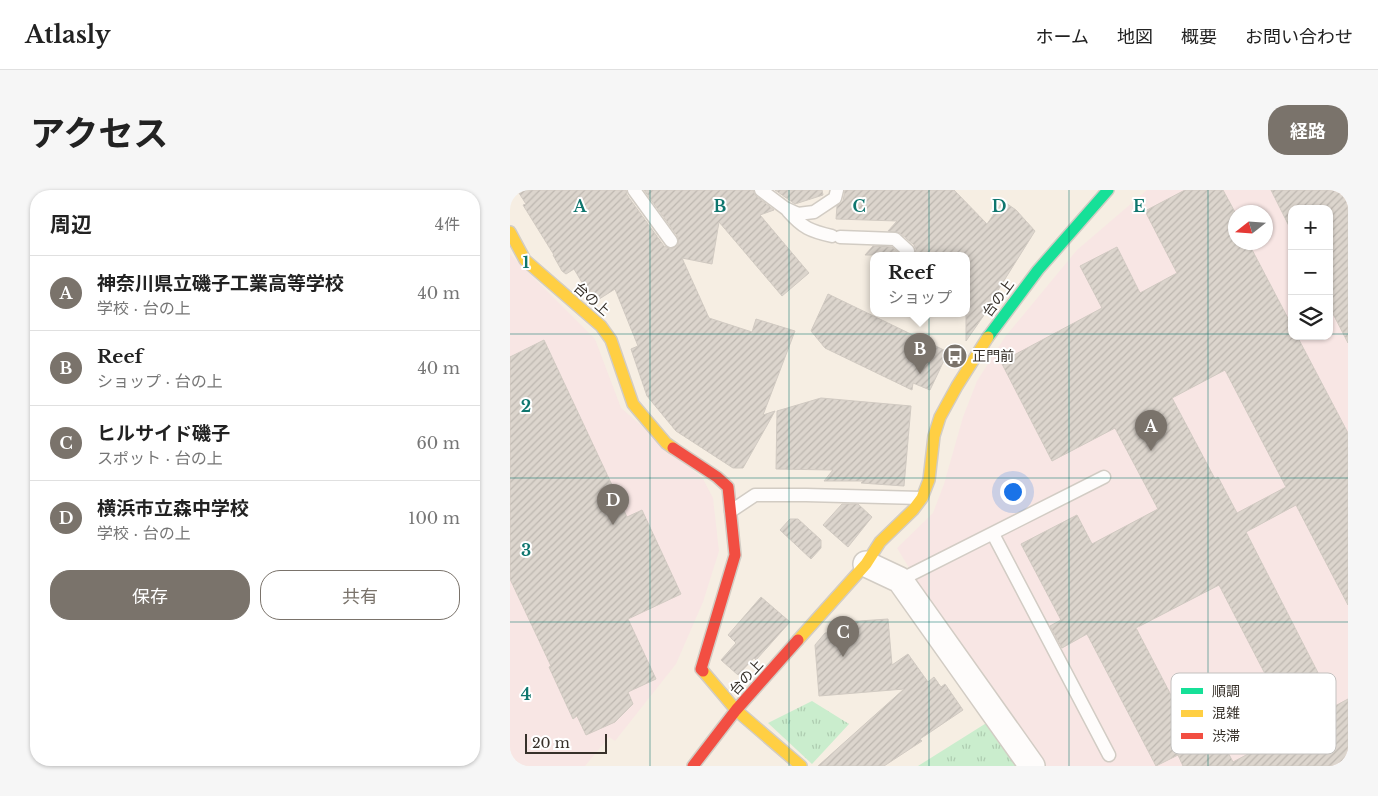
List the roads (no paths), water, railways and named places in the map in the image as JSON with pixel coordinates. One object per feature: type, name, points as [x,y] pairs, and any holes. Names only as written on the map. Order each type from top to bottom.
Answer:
[{"type":"street","name":"台の上","points":[[510,232],[524,260],[601,326],[611,340],[633,404],[666,443],[717,477],[728,487],[735,555],[700,669],[736,710],[866,564],[880,542],[922,498],[927,485],[939,420],[961,379],[1033,275],[1108,190]]},
{"type":"street","points":[[866,564],[900,580],[1032,766]]},
{"type":"street","points":[[693,766],[736,710],[801,766]]},
{"type":"lane","points":[[634,190],[671,241]]},
{"type":"lane","points":[[761,190],[785,208],[798,214],[814,212],[835,198],[837,190]]},
{"type":"lane","points":[[785,208],[798,223],[810,231],[836,236],[895,239],[908,251]]},
{"type":"lane","points":[[900,580],[1104,477]]},
{"type":"lane","points":[[731,511],[755,495],[922,498]]},
{"type":"lane","points":[[993,534],[1109,755]]},
{"type":"place","name":"正門前","points":[[955,356]]},
{"type":"place","name":"Reef","points":[[920,374]]},
{"type":"place","name":"神奈川県立磯子工業高等学校","points":[[1151,451]]},
{"type":"place","name":"横浜市立森中学校","points":[[613,525]]},
{"type":"place","name":"ヒルサイド磯子","points":[[843,657]]}]
